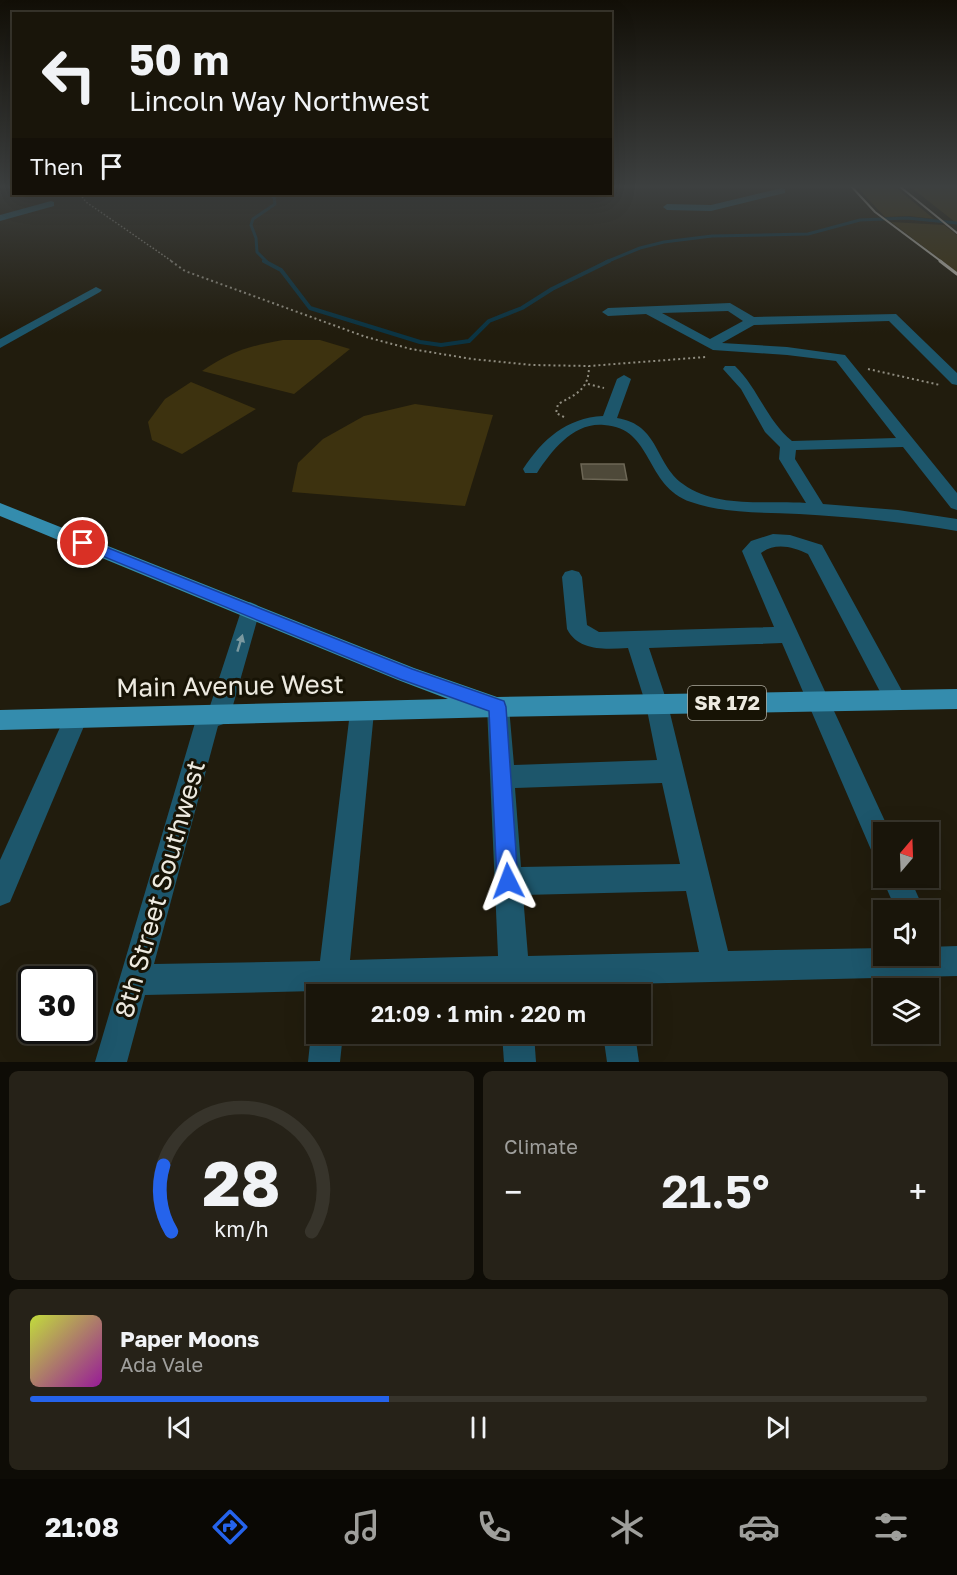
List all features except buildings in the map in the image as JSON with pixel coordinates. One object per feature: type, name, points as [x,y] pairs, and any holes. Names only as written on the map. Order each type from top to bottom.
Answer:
[{"type":"main road","name":"SR 172","points":[[0,509],[406,674],[498,707],[956,700]]},
{"type":"main road","name":"Main Avenue West","points":[[0,720],[498,707]]},
{"type":"street","points":[[0,344],[96,290]]},
{"type":"street","points":[[608,312],[730,308],[751,321]]},
{"type":"street","points":[[647,310],[711,352],[787,351],[840,358],[957,504]]},
{"type":"street","points":[[711,352],[714,342],[751,321],[892,317],[952,383]]},
{"type":"street","points":[[730,369],[751,390],[774,435],[788,446],[908,442]]},
{"type":"street","points":[[608,420],[624,380]]},
{"type":"street","points":[[531,469],[552,441],[576,425],[608,420],[628,426],[642,435],[652,448],[669,483],[691,497],[720,504],[818,509],[957,525]]},
{"type":"street","points":[[788,446],[787,459],[818,509]]},
{"type":"street","points":[[873,825],[751,551],[757,544],[779,540],[795,542],[815,550],[896,700]]},
{"type":"street","points":[[572,577],[577,628],[595,641],[788,634]]},
{"type":"street","name":"8th Street Southwest","points":[[111,1062],[213,716],[250,610]]},
{"type":"street","points":[[636,640],[657,705],[717,967]]},
{"type":"street","points":[[498,707],[514,983]]},
{"type":"street","points":[[332,984],[362,712]]},
{"type":"street","points":[[0,892],[75,719]]},
{"type":"street","points":[[502,777],[672,771]]},
{"type":"street","points":[[508,881],[696,877]]},
{"type":"street","points":[[423,984],[611,982],[717,967],[873,961]]},
{"type":"street","points":[[134,980],[306,984]]},
{"type":"street","points":[[324,1062],[326,1044]]},
{"type":"street","points":[[519,1044],[520,1062]]},
{"type":"street","points":[[620,1044],[623,1062]]},
{"type":"path","points":[[133,235],[185,271],[366,337],[411,349],[472,359],[531,365],[590,366],[711,352]]},
{"type":"path","points":[[576,425],[556,412],[558,404],[586,388],[590,380],[590,366]]},
{"type":"path","points":[[848,370],[952,383]]},
{"type":"shaded area","points":[[908,235],[956,235],[957,272]]},
{"type":"shaded area","points":[[283,340],[320,340],[350,349],[294,394],[202,371],[241,350]]},
{"type":"shaded area","points":[[191,382],[256,409],[182,454],[152,440],[148,422],[165,399]]},
{"type":"shaded area","points":[[415,404],[493,415],[465,506],[292,492],[298,463],[323,439],[364,416]]},
{"type":"waterway","points":[[255,235],[257,252],[267,262]]},
{"type":"waterway","points":[[606,262],[640,248],[664,242],[712,236],[781,235]]},
{"type":"waterway","points":[[264,261],[281,270],[310,308],[420,342],[441,345],[469,341],[489,321],[522,308],[552,289],[609,261]]},
{"type":"railway","points":[[905,235],[942,262]]},
{"type":"railway","points":[[940,261],[957,274]]},
{"type":"route","points":[[83,543],[406,674],[498,707],[508,881]]}]
